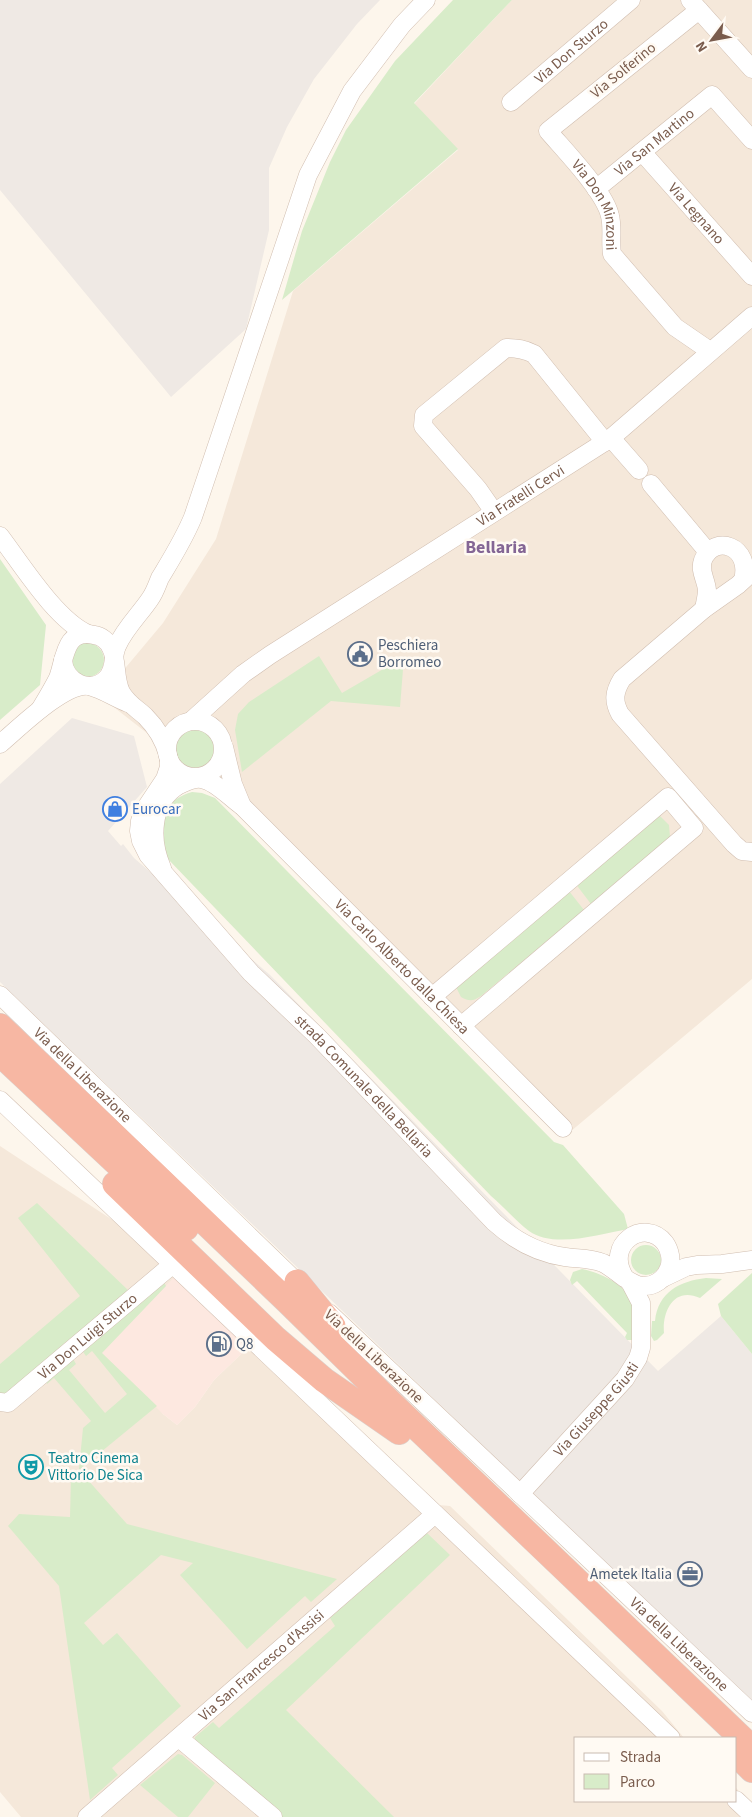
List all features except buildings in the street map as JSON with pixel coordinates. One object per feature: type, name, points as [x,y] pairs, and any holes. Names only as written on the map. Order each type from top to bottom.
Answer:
[{"type":"highway","points":[[0,1026],[752,1748]]},
{"type":"highway","points":[[0,1054],[278,1314],[398,1432],[718,1737]]},
{"type":"highway","points":[[0,1074],[276,1339],[324,1380],[398,1432]]},
{"type":"highway","points":[[296,1282],[362,1359],[468,1466],[524,1530]]},
{"type":"highway","points":[[737,1755],[752,1770]]},
{"type":"street","points":[[0,744],[41,708],[72,689],[97,685],[107,679],[112,671],[116,647],[150,598],[183,540],[200,498],[308,175],[352,91],[402,25],[426,0]]},
{"type":"street","name":"Via Don Sturzo","points":[[511,102],[631,0]]},
{"type":"street","points":[[694,5],[752,69]]},
{"type":"street","name":"Via Solferino","points":[[548,131],[694,5]]},
{"type":"street","name":"Via San Martino","points":[[596,189],[712,94],[752,140]]},
{"type":"street","name":"Via Don Minzoni","points":[[548,131],[602,196],[610,213],[612,254],[674,327],[688,354],[692,367]]},
{"type":"street","name":"Via Legnano","points":[[642,152],[752,276]]},
{"type":"street","name":"Via Fratelli Cervi","points":[[186,723],[254,666],[608,440],[752,316]]},
{"type":"street","name":"Via Don Minzoni","points":[[674,327],[710,351]]},
{"type":"street","points":[[494,512],[478,489],[423,426],[424,415],[506,348],[526,350],[534,354],[608,440],[639,470]]},
{"type":"street","points":[[651,484],[708,552]]},
{"type":"street","points":[[0,536],[48,599],[71,624],[103,638],[109,644],[113,650],[118,684],[128,703]]},
{"type":"street","points":[[704,609],[707,591],[702,563],[708,552],[720,546],[736,549],[744,572]]},
{"type":"street","points":[[704,579],[716,589],[724,590],[744,572]]},
{"type":"street","points":[[744,572],[622,679],[616,688],[615,694],[616,705],[620,714],[734,844],[742,850],[752,852]]},
{"type":"street","points":[[41,708],[58,677],[67,646],[72,640],[81,635],[109,629],[119,623],[160,579]]},
{"type":"street","points":[[48,599],[59,626],[64,670],[71,679],[79,684],[128,703],[145,717],[161,737],[174,768],[183,775],[192,777],[204,776],[212,772],[219,764],[223,755],[223,743],[218,722],[218,711],[226,690]]},
{"type":"street","points":[[145,717],[186,723],[201,722],[211,726],[223,743]]},
{"type":"street","points":[[166,876],[145,851],[141,841],[139,826],[143,812],[166,779],[169,767],[168,744],[170,736],[186,723]]},
{"type":"street","name":"Via Carlo Alberto dalla Chiesa","points":[[223,743],[233,784],[242,806]]},
{"type":"street","name":"Via Carlo Alberto dalla Chiesa","points":[[166,876],[160,863],[154,838],[156,815],[162,802],[171,791],[186,782],[200,779],[214,785],[242,806],[563,1128]]},
{"type":"street","points":[[432,997],[668,797],[694,828],[461,1026]]},
{"type":"street","name":"strada Comunale della Bellaria","points":[[166,876],[251,973],[317,1036],[494,1222],[510,1236],[533,1248],[554,1255],[586,1258]]},
{"type":"street","name":"Via della Liberazione","points":[[0,995],[296,1282],[752,1713]]},
{"type":"street","points":[[0,1100],[670,1737]]},
{"type":"street","points":[[586,1258],[608,1252],[633,1236],[647,1233],[660,1238],[688,1257],[709,1264]]},
{"type":"street","points":[[627,1240],[619,1254],[620,1270],[628,1280]]},
{"type":"street","points":[[661,1279],[669,1269],[671,1260],[665,1243]]},
{"type":"street","points":[[586,1258],[602,1263],[628,1280],[644,1286],[686,1267],[752,1260]]},
{"type":"street","name":"Via Don Luigi Sturzo","points":[[0,1402],[8,1403],[173,1264]]},
{"type":"street","name":"Via Giuseppe Giusti","points":[[642,1311],[650,1293],[661,1279]]},
{"type":"street","name":"Via Giuseppe Giusti","points":[[520,1494],[625,1379],[639,1354],[642,1311],[639,1298],[628,1280]]},
{"type":"street","name":"Via San Francesco d'Assisi","points":[[87,1817],[435,1514]]},
{"type":"street","points":[[179,1738],[272,1817]]},
{"type":"street","points":[[737,1801],[752,1815]]},
{"type":"shaded area","points":[[0,0],[380,0],[357,24],[314,79],[287,127],[269,168],[269,230],[246,329],[171,397],[0,190]]},
{"type":"shaded area","points":[[512,0],[752,0],[752,979],[564,1137],[222,792],[101,697],[163,623],[216,539],[293,291],[458,150],[414,104]]},
{"type":"shaded area","points":[[72,718],[134,736],[147,787],[108,831],[121,846],[123,844],[134,858],[270,975],[658,1371],[721,1316],[752,1354],[752,1704],[0,982],[0,784]]},
{"type":"shaded area","points":[[0,1146],[184,1267],[157,1406],[163,1414],[177,1425],[195,1407],[214,1380],[258,1338],[438,1505],[450,1506],[662,1711],[683,1737],[574,1737],[574,1802],[737,1802],[737,1789],[752,1804],[752,1817],[21,1817],[0,1792]]},
{"type":"shaded area","points":[[184,1267],[258,1338],[214,1380],[195,1407],[177,1425],[163,1414],[101,1353]]},
{"type":"green space","points":[[453,0],[512,0],[414,103],[458,149],[282,300],[302,231],[330,162],[346,130],[395,61]]},
{"type":"green space","points":[[0,559],[46,625],[40,685],[0,720]]},
{"type":"green space","points":[[87,643],[99,648],[104,660],[99,672],[87,677],[75,672],[70,660],[75,648]]},
{"type":"green space","points":[[319,656],[342,693],[404,657],[400,707],[331,701],[242,772],[235,730],[238,714],[249,702]]},
{"type":"green space","points":[[191,728],[199,728],[210,734],[216,749],[210,764],[199,770],[191,770],[180,764],[174,753],[174,745],[180,734]]},
{"type":"green space","points":[[192,792],[202,793],[215,798],[554,1142],[563,1145],[624,1214],[628,1229],[577,1239],[551,1239],[529,1231],[491,1196],[167,858],[162,827],[163,818],[172,802]]},
{"type":"green space","points":[[660,816],[669,825],[670,837],[591,904],[575,883],[655,817]]},
{"type":"green space","points":[[569,891],[584,910],[481,996],[471,1000],[461,997],[456,987]]},
{"type":"green space","points":[[37,1203],[129,1291],[5,1396],[0,1396],[0,1364],[80,1296],[18,1218]]},
{"type":"green space","points":[[646,1245],[657,1249],[661,1260],[657,1271],[646,1275],[635,1271],[631,1260],[635,1249]]},
{"type":"green space","points":[[582,1269],[612,1280],[630,1297],[634,1307],[632,1340],[627,1340],[625,1337],[627,1333],[577,1281],[572,1285],[570,1280],[573,1272]]},
{"type":"green space","points":[[752,1273],[752,1354],[721,1316],[718,1304]]},
{"type":"green space","points":[[706,1278],[722,1279],[700,1298],[683,1295],[677,1298],[668,1309],[665,1317],[664,1333],[654,1341],[651,1336],[652,1321],[655,1321],[657,1311],[666,1295],[679,1285]]},
{"type":"green space","points":[[163,1280],[166,1286],[102,1353],[157,1406],[79,1470],[127,1524],[337,1579],[311,1602],[305,1596],[247,1649],[180,1575],[193,1563],[161,1555],[84,1623],[103,1645],[117,1633],[181,1706],[112,1768],[118,1775],[90,1800],[59,1586],[8,1526],[19,1514],[70,1517],[71,1476],[79,1469],[83,1428],[91,1421],[54,1378],[47,1384],[45,1380],[72,1357],[76,1364],[69,1370],[105,1413],[127,1394],[92,1351],[86,1356],[81,1349]]},
{"type":"green space","points":[[427,1533],[450,1555],[286,1710],[394,1817],[282,1817],[195,1743],[195,1737],[213,1722],[219,1728],[335,1626],[330,1618]]},
{"type":"green space","points":[[178,1754],[182,1755],[215,1783],[188,1817],[178,1817],[140,1785]]},
{"type":"place","name":"Peschiera Borromeo","points":[[360,654]]},
{"type":"place","name":"Eurocar","points":[[115,809]]},
{"type":"place","name":"Q8","points":[[219,1344]]},
{"type":"place","name":"Teatro Cinema Vittorio De Sica","points":[[31,1467]]},
{"type":"place","name":"Ametek Italia","points":[[690,1574]]},
{"type":"district","name":"Bellaria","points":[[496,547]]}]
